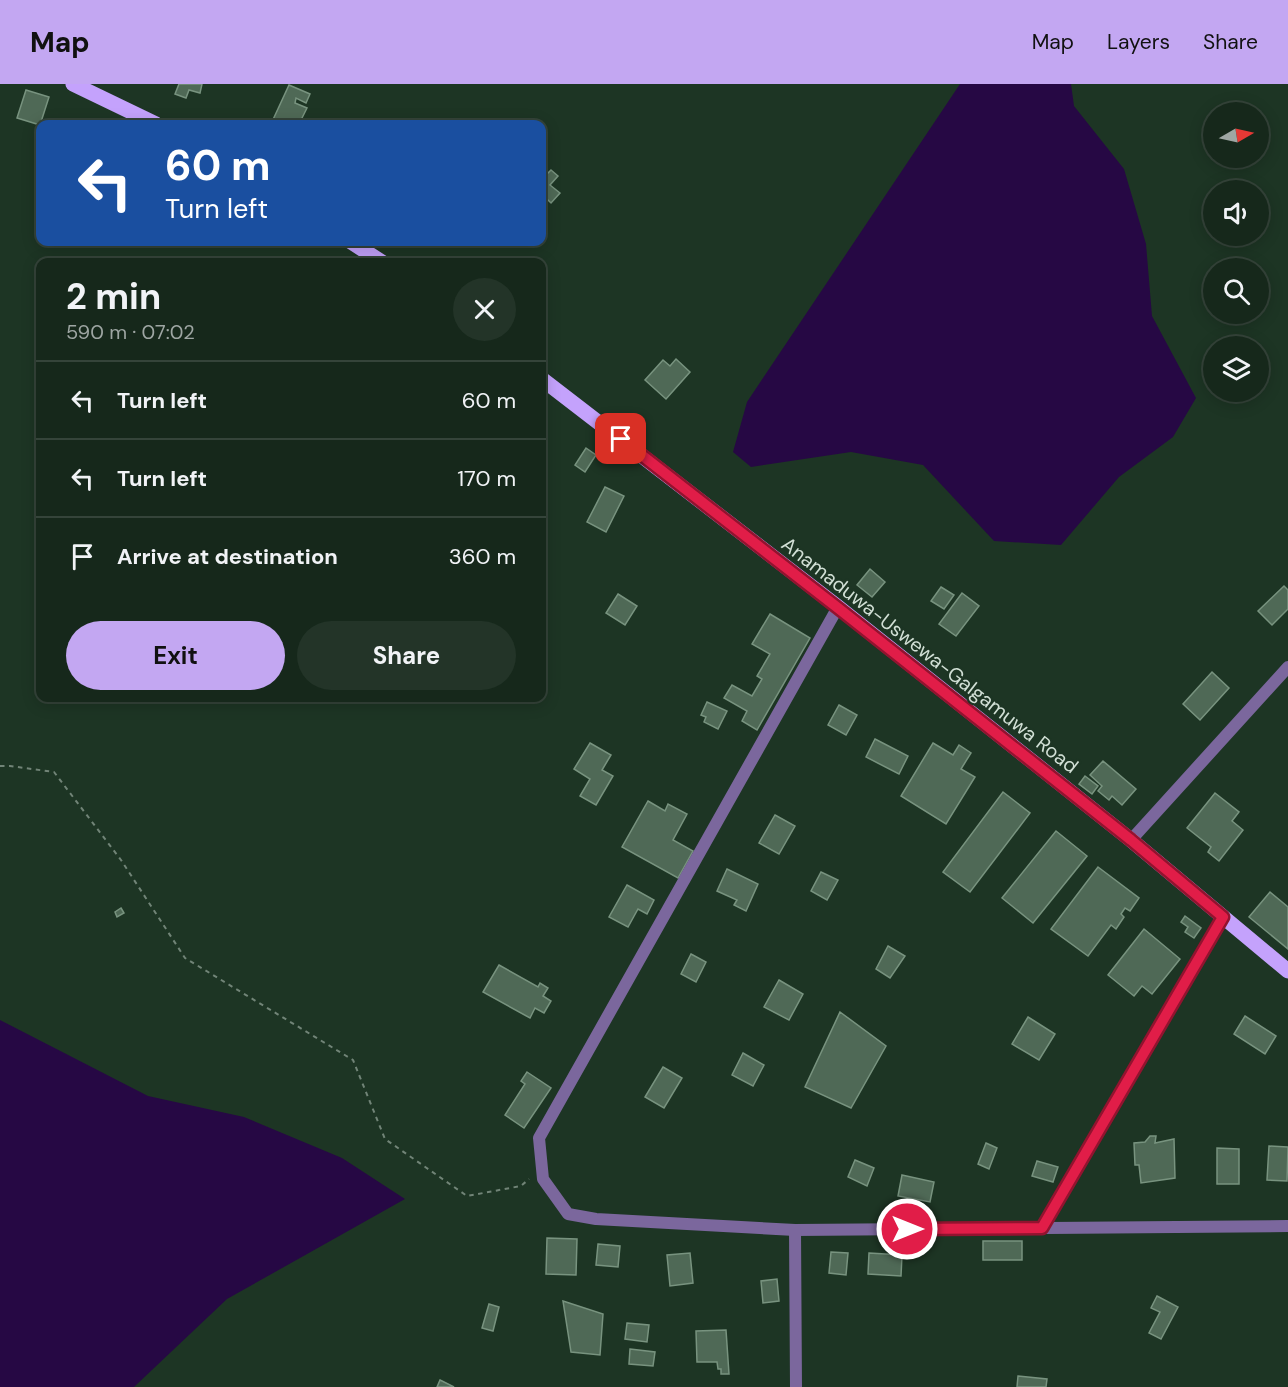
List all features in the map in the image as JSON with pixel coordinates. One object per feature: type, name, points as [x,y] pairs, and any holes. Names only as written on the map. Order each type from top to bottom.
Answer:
[{"type":"main road","points":[[73,84],[148,120]]},
{"type":"main road","points":[[357,246],[376,258]]},
{"type":"main road","name":"Anamaduwa-Uswewa-Galgamuwa Road","points":[[546,382],[838,608],[1131,840],[1288,970]]},
{"type":"street","points":[[838,608],[539,1138],[543,1179],[568,1214],[596,1220],[795,1230],[1288,1227]]},
{"type":"street","points":[[1131,840],[1288,667]]},
{"type":"street","points":[[1042,1228],[1223,917]]},
{"type":"street","points":[[795,1230],[796,1387]]},
{"type":"path","points":[[0,766],[54,772],[121,860],[185,958],[353,1060],[385,1139],[467,1196],[521,1186],[542,1168]]},
{"type":"shaded area","points":[[960,84],[1071,84],[1074,106],[1124,169],[1146,244],[1152,316],[1196,398],[1173,437],[1119,477],[1061,545],[994,541],[923,465],[851,452],[751,467],[733,452],[747,402]]},
{"type":"shaded area","points":[[0,1020],[148,1096],[244,1117],[342,1158],[405,1199],[227,1299],[134,1387],[0,1387]]},
{"type":"building","points":[[179,84],[202,84],[200,93],[189,90],[186,98],[175,94]]},
{"type":"building","points":[[289,85],[310,94],[306,103],[296,98],[295,103],[307,108],[301,120],[273,120]]},
{"type":"building","points":[[26,90],[49,97],[42,120],[36,120],[36,124],[17,118]]},
{"type":"building","points":[[551,170],[558,176],[550,185],[560,193],[551,203],[548,200],[546,202],[546,175]]},
{"type":"building","points":[[676,359],[690,372],[666,399],[645,380],[663,360],[670,366]]},
{"type":"building","points":[[586,448],[596,455],[585,472],[575,465]]},
{"type":"building","points":[[605,487],[624,496],[606,532],[587,522]]},
{"type":"building","points":[[870,569],[885,582],[872,597],[857,585]]},
{"type":"building","points":[[1284,586],[1288,590],[1288,609],[1272,625],[1258,611]]},
{"type":"building","points":[[941,587],[954,595],[944,609],[931,601]]},
{"type":"building","points":[[962,593],[979,606],[956,636],[939,624]]},
{"type":"building","points":[[618,594],[637,606],[625,625],[606,613]]},
{"type":"building","points":[[770,614],[810,638],[757,730],[742,721],[747,711],[724,698],[732,685],[752,696],[762,679],[757,676],[770,654],[752,644]]},
{"type":"building","points":[[1212,672],[1229,688],[1200,720],[1183,704]]},
{"type":"building","points":[[707,702],[727,711],[718,729],[704,722],[706,717],[701,715]]},
{"type":"building","points":[[839,705],[857,715],[846,735],[828,725]]},
{"type":"building","points":[[875,739],[908,756],[899,774],[866,757]]},
{"type":"building","points":[[590,743],[611,755],[602,770],[613,776],[596,805],[580,796],[590,779],[574,769]]},
{"type":"building","points":[[933,743],[953,755],[959,745],[971,753],[961,769],[975,777],[946,824],[901,796]]},
{"type":"building","points":[[1103,761],[1136,789],[1122,805],[1112,796],[1109,800],[1098,791],[1102,786],[1090,775]]},
{"type":"building","points":[[1085,776],[1098,786],[1092,794],[1079,784]]},
{"type":"building","points":[[1003,792],[1030,813],[970,892],[943,872]]},
{"type":"building","points":[[1215,793],[1239,812],[1232,821],[1243,830],[1219,861],[1208,852],[1211,847],[1187,828]]},
{"type":"building","points":[[648,801],[665,811],[668,804],[687,814],[673,840],[693,851],[678,878],[622,847]]},
{"type":"building","points":[[775,815],[795,826],[779,854],[759,843]]},
{"type":"building","points":[[1056,831],[1087,856],[1033,923],[1002,898]]},
{"type":"building","points":[[1098,867],[1139,898],[1130,911],[1125,908],[1121,914],[1124,917],[1116,929],[1111,925],[1088,956],[1051,929]]},
{"type":"building","points":[[727,869],[758,884],[746,911],[734,905],[737,900],[717,891]]},
{"type":"building","points":[[821,872],[838,880],[827,900],[811,891]]},
{"type":"building","points":[[627,885],[654,900],[647,914],[638,909],[628,927],[609,917]]},
{"type":"building","points":[[1270,892],[1288,907],[1288,949],[1249,917]]},
{"type":"building","points":[[121,908],[124,913],[117,917],[115,912]]},
{"type":"building","points":[[1185,916],[1201,928],[1194,938],[1185,932],[1188,927],[1181,922]]},
{"type":"building","points":[[1144,929],[1180,959],[1152,994],[1142,986],[1134,996],[1108,975]]},
{"type":"building","points":[[888,946],[905,956],[890,978],[876,969]]},
{"type":"building","points":[[691,954],[706,962],[696,982],[681,974]]},
{"type":"building","points":[[499,965],[538,987],[540,983],[548,988],[543,996],[551,1001],[544,1013],[535,1008],[530,1018],[483,992]]},
{"type":"building","points":[[779,980],[803,994],[789,1020],[764,1007]]},
{"type":"building","points":[[840,1012],[886,1046],[851,1108],[805,1087]]},
{"type":"building","points":[[1245,1016],[1276,1036],[1265,1054],[1234,1034]]},
{"type":"building","points":[[1028,1017],[1055,1034],[1039,1060],[1012,1044]]},
{"type":"building","points":[[743,1053],[764,1065],[753,1086],[732,1075]]},
{"type":"building","points":[[663,1067],[682,1078],[664,1108],[645,1097]]},
{"type":"building","points":[[527,1072],[551,1088],[524,1128],[505,1115],[525,1084],[521,1081]]},
{"type":"building","points":[[1150,1136],[1156,1136],[1155,1143],[1174,1139],[1175,1178],[1141,1183],[1139,1165],[1135,1165],[1134,1143],[1145,1142]]},
{"type":"building","points":[[986,1143],[997,1148],[989,1169],[978,1164]]},
{"type":"building","points":[[1269,1146],[1288,1147],[1287,1181],[1267,1180]]},
{"type":"building","points":[[1217,1148],[1239,1149],[1239,1184],[1217,1184]]},
{"type":"building","points":[[855,1160],[874,1168],[867,1186],[848,1177]]},
{"type":"building","points":[[1037,1161],[1058,1167],[1053,1182],[1032,1176]]},
{"type":"building","points":[[902,1175],[934,1182],[930,1202],[898,1196]]},
{"type":"building","points":[[547,1238],[577,1239],[576,1275],[546,1274]]},
{"type":"building","points":[[983,1241],[1022,1241],[1022,1260],[983,1260]]},
{"type":"building","points":[[598,1244],[620,1246],[618,1267],[596,1265]]},
{"type":"building","points":[[831,1252],[848,1253],[846,1275],[829,1273]]},
{"type":"building","points":[[690,1253],[693,1283],[670,1286],[667,1255]]},
{"type":"building","points":[[869,1253],[902,1255],[901,1276],[868,1274]]},
{"type":"building","points":[[777,1279],[779,1301],[763,1303],[761,1281]]},
{"type":"building","points":[[1157,1296],[1178,1307],[1161,1339],[1149,1333],[1160,1312],[1151,1308]]},
{"type":"building","points":[[563,1301],[603,1314],[600,1355],[571,1352]]},
{"type":"building","points":[[489,1304],[499,1307],[493,1331],[482,1328]]},
{"type":"building","points":[[627,1323],[649,1325],[647,1342],[625,1339]]},
{"type":"building","points":[[726,1330],[729,1374],[721,1374],[717,1362],[697,1362],[696,1331]]},
{"type":"building","points":[[630,1349],[655,1352],[653,1366],[629,1364]]},
{"type":"building","points":[[1018,1376],[1047,1379],[1046,1387],[1017,1387]]},
{"type":"building","points":[[440,1380],[454,1387],[437,1387]]},
{"type":"route","points":[[621,439],[1131,840],[1223,917],[1042,1228],[907,1229]]}]
